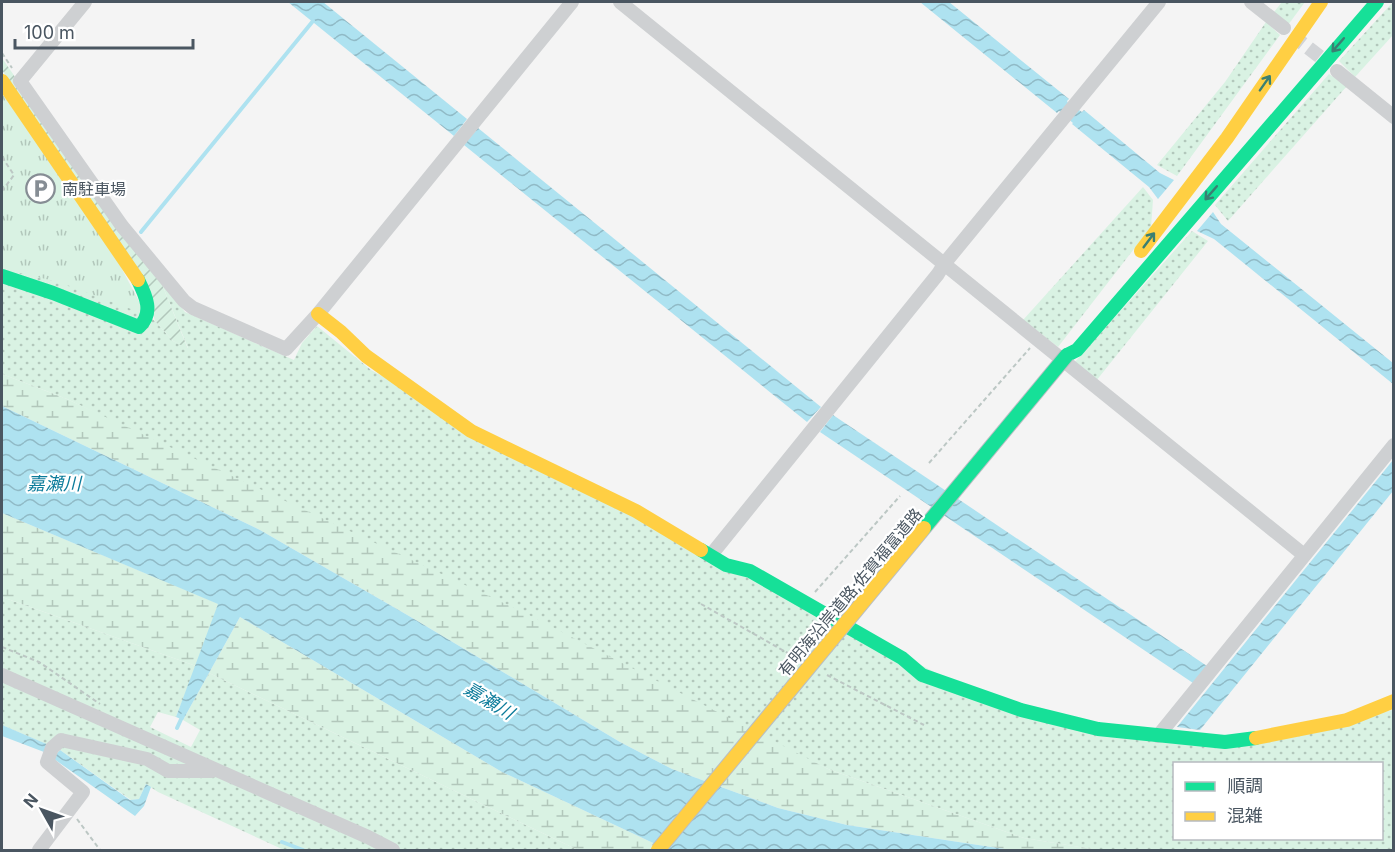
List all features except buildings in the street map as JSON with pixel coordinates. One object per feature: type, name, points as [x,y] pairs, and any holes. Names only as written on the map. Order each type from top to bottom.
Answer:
[{"type":"main road","points":[[1134,260],[1227,138],[1321,2]]},
{"type":"main road","points":[[1067,356],[1077,350],[1377,2]]},
{"type":"main road","points":[[2,81],[134,273],[145,295],[148,311],[144,323],[139,327],[53,293],[2,276]]},
{"type":"main road","points":[[1067,356],[1070,345],[1120,279]]},
{"type":"main road","points":[[318,314],[366,356],[471,431],[636,511],[726,565],[750,571],[902,658],[922,675],[1021,710],[1098,729],[1225,742],[1281,734],[1347,720],[1394,701]]},
{"type":"main road","name":"有明海沿岸道路;佐賀福富道路","points":[[658,850],[1067,356]]},
{"type":"street","points":[[85,2],[20,81],[122,226],[184,301],[194,308],[286,349],[318,314],[572,2]]},
{"type":"street","points":[[621,2],[1304,555]]},
{"type":"street","points":[[711,555],[944,264],[1160,2]]},
{"type":"street","points":[[1251,2],[1284,28]]},
{"type":"street","points":[[1336,71],[1394,117]]},
{"type":"street","points":[[1158,736],[1394,445]]},
{"type":"street","points":[[2,675],[393,850]]},
{"type":"street","points":[[39,850],[83,792],[46,762],[50,752],[61,740],[147,759],[168,771],[220,771]]},
{"type":"path","points":[[2,157],[14,175],[2,191]]},
{"type":"path","points":[[929,463],[1038,340]]},
{"type":"path","points":[[806,603],[900,496]]},
{"type":"path","points":[[2,647],[39,662],[102,705]]},
{"type":"path","points":[[70,810],[100,850]]},
{"type":"green space","points":[[1282,2],[1305,2],[1288,25],[1274,12]]},
{"type":"green space","points":[[1393,2],[1393,35],[1355,77],[1339,61]]},
{"type":"green space","points":[[1266,22],[1280,35],[1177,176],[1157,165],[1225,82]]},
{"type":"green space","points":[[2,58],[121,231],[161,282],[188,349],[173,341],[155,321],[139,271],[2,70]]},
{"type":"green space","points":[[1329,74],[1347,86],[1228,221],[1215,205]]},
{"type":"green space","name":"南駐車場","points":[[2,93],[105,237],[142,307],[139,312],[59,282],[2,269]]},
{"type":"green space","points":[[1143,187],[1153,200],[1151,227],[1058,347],[1023,320]]},
{"type":"green space","points":[[1192,231],[1208,241],[1096,381],[1074,363]]},
{"type":"green space","points":[[2,242],[85,269],[155,321],[173,341],[188,348],[161,282],[185,312],[294,360],[302,343],[317,326],[371,370],[746,575],[1016,714],[1223,748],[1393,710],[1393,850],[1098,850],[1024,838],[828,769],[67,399],[2,374]]},
{"type":"green space","points":[[2,374],[67,399],[523,612],[828,769],[1024,838],[1098,850],[1011,850],[847,825],[778,808],[672,769],[620,742],[260,530],[2,406]]},
{"type":"green space","points":[[2,513],[219,604],[196,666],[2,597]]},
{"type":"green space","points":[[2,597],[196,666],[176,717],[158,712],[150,727],[191,747],[200,730],[183,720],[209,673],[578,850],[284,850],[158,792],[146,784],[139,799],[131,800],[60,750],[2,725]]},
{"type":"green space","points":[[240,617],[502,772],[668,850],[578,850],[209,673]]},
{"type":"water","points":[[288,2],[323,2],[467,119],[454,136]]},
{"type":"water","points":[[920,2],[949,2],[1069,99],[1068,103],[1082,112],[1084,110],[1160,173],[1174,180],[1158,199],[1149,187],[1059,111],[1057,113]]},
{"type":"water","points":[[478,128],[821,407],[807,422],[464,145]]},
{"type":"water","points":[[1213,212],[1221,224],[1393,363],[1393,384],[1214,239],[1197,231]]},
{"type":"water","name":"嘉瀬川","points":[[2,406],[260,530],[620,742],[672,769],[778,808],[847,825],[1011,850],[668,850],[502,772],[240,617],[183,720],[176,717],[218,604],[2,513]]},
{"type":"water","points":[[833,415],[1207,666],[1193,683],[820,432]]},
{"type":"water","points":[[1393,460],[1393,491],[1200,730],[1177,727]]},
{"type":"water","points":[[2,725],[49,745],[57,753],[60,750],[130,800],[139,799],[146,784],[151,787],[144,806],[135,816],[44,752],[2,736]]},
{"type":"waterway","points":[[141,232],[313,21]]},
{"type":"waterway","points":[[177,728],[183,715]]},
{"type":"waterway","points":[[282,842],[303,850]]},
{"type":"tunnel","points":[[1292,35],[1329,64]]},
{"type":"traffic: fast","points":[[1067,355],[1077,350],[1377,2]]},
{"type":"traffic: fast","points":[[2,276],[53,293],[139,327],[144,322],[147,304],[138,280]]},
{"type":"traffic: fast","points":[[924,528],[1067,355]]},
{"type":"traffic: fast","points":[[701,550],[726,565],[750,571],[902,658],[922,675],[1021,710],[1098,729],[1225,742],[1256,738]]},
{"type":"traffic: slow","points":[[1141,251],[1227,138],[1321,2]]},
{"type":"traffic: slow","points":[[2,81],[138,280]]},
{"type":"traffic: slow","points":[[318,314],[366,356],[471,431],[636,511],[701,550]]},
{"type":"traffic: slow","points":[[658,850],[924,528]]},
{"type":"traffic: slow","points":[[1256,738],[1347,720],[1394,701]]},
{"type":"place","name":"南駐車場","points":[[41,189]]}]
